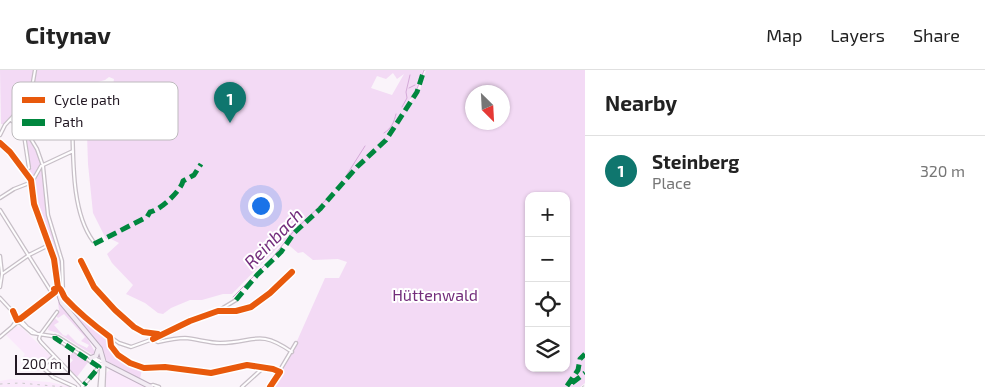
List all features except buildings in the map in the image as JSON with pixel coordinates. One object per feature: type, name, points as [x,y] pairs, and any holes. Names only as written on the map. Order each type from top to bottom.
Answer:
[{"type":"main road","points":[[0,143],[10,152],[28,175],[34,204],[55,264],[58,291],[63,298],[65,308],[103,355],[101,387]]},
{"type":"main road","points":[[91,358],[96,356],[98,348]]},
{"type":"main road","points":[[102,364],[151,387]]},
{"type":"street","points":[[0,135],[5,125],[11,120]]},
{"type":"street","points":[[25,140],[29,168]]},
{"type":"street","points":[[31,140],[37,149],[43,166],[48,215],[62,261],[63,298],[90,322],[110,337],[130,347],[218,311],[236,300]]},
{"type":"street","points":[[73,140],[78,202],[85,226],[93,241]]},
{"type":"street","points":[[0,198],[14,189],[31,183],[36,178],[40,168],[74,150]]},
{"type":"street","points":[[0,210],[52,292],[51,295],[0,337]]},
{"type":"street","points":[[2,274],[29,255],[49,245]]},
{"type":"street","points":[[0,256],[2,274],[0,287]]},
{"type":"street","points":[[81,261],[94,287],[115,310],[134,328],[143,332],[158,334],[159,336]]},
{"type":"street","points":[[218,311],[239,310],[256,304],[292,272]]},
{"type":"street","points":[[0,298],[19,320],[36,334],[55,336],[102,364]]},
{"type":"street","points":[[57,312],[40,335],[40,341],[83,386],[102,364]]},
{"type":"street","points":[[45,328],[48,334]]},
{"type":"street","points":[[55,336],[55,338],[102,364]]},
{"type":"street","points":[[110,337],[111,346],[118,355],[130,363],[144,368],[165,367],[211,373],[241,366],[273,369],[280,372]]},
{"type":"street","points":[[153,339],[158,342],[184,338],[221,343],[260,338],[270,339],[292,352]]},
{"type":"street","points":[[270,387],[296,343]]},
{"type":"street","points":[[54,356],[42,367],[53,377],[75,387]]},
{"type":"street","points":[[242,387],[263,368]]},
{"type":"street","points":[[151,387],[153,385],[159,387]]},
{"type":"shaded area","points":[[17,326],[21,327],[52,357],[38,371],[23,357],[25,354],[6,335]]},
{"type":"shaded area","points":[[110,370],[146,387],[104,387],[106,373]]},
{"type":"shaded area","points":[[11,379],[49,382],[72,387],[0,387],[0,381]]},
{"type":"green space","name":"Hüttenwald","points":[[0,70],[423,70],[416,91],[408,102],[409,104],[420,90],[426,70],[585,70],[585,383],[580,387],[273,387],[293,350],[325,278],[339,278],[347,262],[338,259],[313,260],[303,252],[298,253],[284,241],[232,294],[223,294],[202,300],[190,300],[171,308],[163,314],[126,294],[133,285],[112,263],[107,254],[119,243],[109,238],[106,239],[93,213],[87,140],[178,140],[178,82],[114,82],[114,79],[109,77],[98,82],[12,82],[12,115],[4,124],[1,124]],"holes":[[[393,73],[397,79],[404,74],[392,95],[371,88],[377,76],[386,79]]]},
{"type":"green space","points":[[25,140],[31,140],[42,165],[37,169],[33,181],[25,168],[27,166],[28,169],[32,168],[29,164]]},
{"type":"green space","points":[[43,167],[46,209],[62,265],[61,295],[55,263],[34,195],[33,183],[40,168]]},
{"type":"green space","points":[[64,300],[84,319],[107,336],[108,343],[114,353],[130,364],[142,369],[140,379],[107,361],[101,350],[63,302]]},
{"type":"green space","points":[[58,301],[85,334],[95,352],[93,355],[58,333],[48,330],[55,318],[59,322],[54,325],[63,335],[66,336],[68,334],[77,343],[87,348],[89,345],[81,341],[85,337],[64,314],[58,318],[56,316],[59,311]]},
{"type":"green space","points":[[74,351],[89,361],[77,377],[67,367],[73,360],[69,357]]},
{"type":"waterway","points":[[411,98],[417,89],[424,70]]},
{"type":"waterway","name":"Reinbach","points":[[402,107],[407,98],[406,92],[410,75]]},
{"type":"waterway","name":"Reinbach","points":[[409,88],[415,85]]},
{"type":"waterway","name":"Reinbach","points":[[384,133],[392,125],[396,114]]},
{"type":"waterway","name":"Reinbach","points":[[346,176],[365,146]]},
{"type":"waterway","name":"Reinbach","points":[[233,297],[272,258],[293,232],[330,196]]},
{"type":"railway","points":[[0,384],[20,383],[64,387]]},
{"type":"marked path","points":[[236,300],[257,275],[281,252],[294,233],[320,209],[357,167],[386,140],[417,92],[424,70]]},
{"type":"marked path","points":[[94,244],[147,217],[150,212],[164,204],[174,195],[183,181],[194,175],[201,164]]},
{"type":"marked path","points":[[55,336],[55,338],[99,367],[84,385]]},
{"type":"marked path","points":[[567,386],[578,370],[580,359],[585,354]]},
{"type":"marked path","points":[[572,383],[585,373]]},
{"type":"cycle path","points":[[0,143],[10,152],[31,180],[34,204],[54,259],[58,288]]},
{"type":"cycle path","points":[[81,261],[94,287],[115,310],[134,327],[143,332],[158,334],[159,336]]},
{"type":"cycle path","points":[[153,339],[190,321],[218,311],[236,311],[251,307],[270,293],[292,272]]},
{"type":"cycle path","points":[[13,311],[17,320],[20,319],[55,292],[54,289],[59,288],[65,298],[75,308],[110,337],[111,346],[118,355],[130,363],[144,368],[165,367],[211,373],[247,365],[273,369],[280,372],[270,387]]},
{"type":"place","name":"Steinberg","points":[[230,123]]}]
